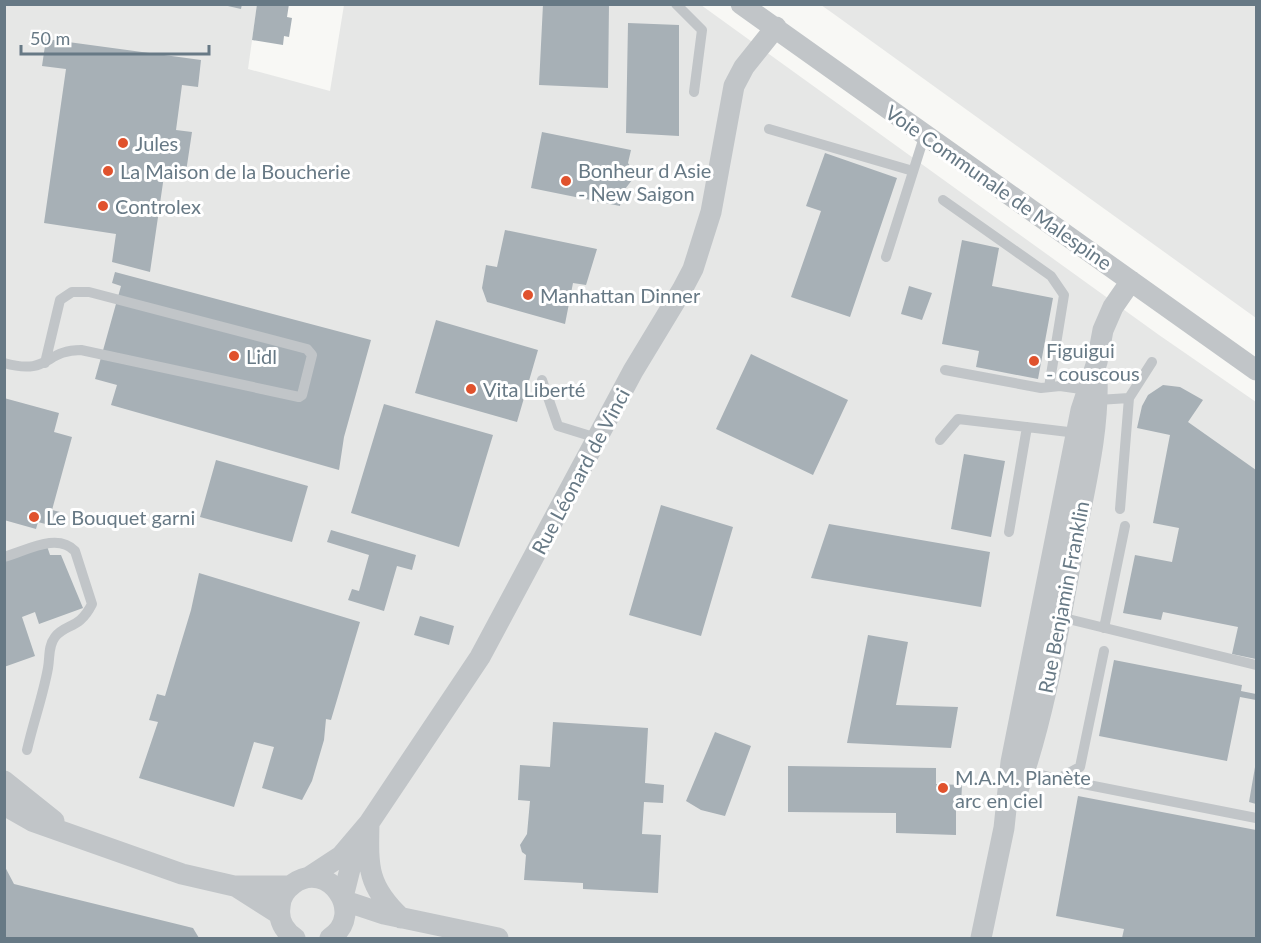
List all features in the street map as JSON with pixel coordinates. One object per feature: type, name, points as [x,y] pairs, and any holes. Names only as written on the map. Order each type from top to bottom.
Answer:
[{"type":"street","name":"Voie Communale de Malespine","points":[[741,4],[1257,370]]},
{"type":"street","name":"Rue Léonard de Vinci","points":[[300,882],[341,856],[369,823],[480,657],[597,438],[693,269],[715,196],[734,86],[744,67],[776,27]]},
{"type":"street","name":"Rue Benjamin Franklin","points":[[981,939],[1004,828],[1011,762],[1077,433],[1093,395],[1103,330],[1113,308],[1131,281]]},
{"type":"street","name":"Rue Benjamin Franklin","points":[[1004,828],[1032,752],[1060,617],[1098,411],[1093,395]]},
{"type":"street","points":[[4,781],[69,833]]},
{"type":"street","points":[[4,805],[32,821],[150,864],[234,886],[279,914]]},
{"type":"street","points":[[335,934],[350,869],[369,823]]},
{"type":"street","points":[[369,823],[368,864],[371,879],[393,916]]},
{"type":"street","points":[[234,886],[323,879],[335,886],[344,899],[393,916],[498,939]]},
{"type":"street","points":[[292,937],[283,926],[279,914],[280,904],[300,882]]},
{"type":"street","points":[[335,934],[393,916]]},
{"type":"lane","points":[[676,4],[702,30],[694,92]]},
{"type":"lane","points":[[769,129],[913,171]]},
{"type":"lane","points":[[886,257],[925,134]]},
{"type":"lane","points":[[943,200],[1051,276],[1064,295],[1049,387]]},
{"type":"lane","points":[[4,363],[26,368],[45,363],[59,353],[81,350],[298,398],[302,395],[312,355],[307,349],[101,295],[72,292],[60,300],[45,363]]},
{"type":"lane","points":[[1120,509],[1129,398],[1152,362]]},
{"type":"lane","points":[[945,370],[1093,395],[1129,398]]},
{"type":"lane","points":[[542,380],[558,426],[597,438]]},
{"type":"lane","points":[[940,440],[958,419],[1077,433]]},
{"type":"lane","points":[[1009,532],[1027,428]]},
{"type":"lane","points":[[1104,628],[1125,526]]},
{"type":"lane","points":[[4,557],[56,541],[70,545],[75,551],[92,604],[86,617],[73,627],[56,634],[50,646],[48,668],[27,750]]},
{"type":"lane","points":[[1060,617],[1257,665]]},
{"type":"lane","points":[[1058,779],[1080,767],[1104,651]]},
{"type":"lane","points":[[1025,771],[1257,818]]},
{"type":"shaded area","points":[[5,5],[257,5],[248,69],[330,91],[344,5],[701,5],[1159,335],[1256,402],[1256,938],[5,938]]},
{"type":"shaded area","points":[[821,5],[1256,5],[1256,318],[831,12]]},
{"type":"building","points":[[219,4],[242,4],[241,9]]},
{"type":"building","points":[[257,4],[289,4],[287,17],[292,18],[289,37],[284,36],[283,45],[252,40]]},
{"type":"building","points":[[543,4],[609,4],[608,88],[539,85]]},
{"type":"building","points":[[628,23],[679,25],[679,136],[626,133]]},
{"type":"building","points":[[46,39],[201,60],[198,87],[182,85],[176,130],[192,132],[186,172],[165,169],[150,272],[112,262],[116,234],[44,223],[66,69],[42,66]]},
{"type":"building","points":[[542,132],[631,150],[628,163],[632,169],[632,180],[622,193],[620,206],[531,188]]},
{"type":"building","points":[[825,153],[897,178],[850,317],[791,297],[821,211],[806,206]]},
{"type":"building","points":[[505,230],[597,249],[586,285],[573,283],[565,324],[487,302],[482,288],[486,265],[497,267]]},
{"type":"building","points":[[962,240],[999,248],[992,286],[1053,298],[1038,379],[976,367],[979,351],[942,344]]},
{"type":"building","name":"Lidl","points":[[115,272],[371,340],[344,437],[339,470],[111,405],[117,385],[95,379],[121,286],[112,283]]},
{"type":"building","points":[[909,286],[932,293],[922,320],[901,314]]},
{"type":"building","points":[[436,320],[538,350],[517,422],[415,393]]},
{"type":"building","points":[[751,354],[848,400],[813,475],[716,429]]},
{"type":"building","points":[[1163,385],[1180,387],[1203,400],[1188,422],[1256,470],[1256,659],[1232,654],[1238,627],[1163,612],[1161,620],[1123,613],[1135,555],[1172,562],[1179,528],[1153,523],[1170,435],[1137,428],[1142,406],[1148,395]]},
{"type":"building","points":[[4,398],[59,413],[54,432],[72,437],[52,510],[64,513],[60,528],[38,522],[36,529],[4,520]]},
{"type":"building","points":[[384,404],[493,435],[459,547],[351,513]]},
{"type":"building","points":[[964,454],[1005,461],[991,537],[951,529]]},
{"type":"building","points":[[216,460],[308,486],[292,542],[200,517]]},
{"type":"building","points":[[661,505],[733,527],[701,636],[629,615]]},
{"type":"building","points":[[829,524],[990,552],[981,607],[811,578]]},
{"type":"building","points":[[331,530],[416,555],[412,570],[397,566],[384,611],[348,600],[352,589],[359,591],[369,555],[327,542]]},
{"type":"building","points":[[47,546],[50,555],[61,555],[83,608],[39,624],[35,612],[22,617],[35,656],[4,667],[4,561]]},
{"type":"building","points":[[199,573],[360,622],[331,720],[326,719],[324,740],[312,781],[302,800],[262,788],[274,747],[254,742],[234,807],[139,778],[158,722],[149,720],[157,694],[165,696],[191,610]]},
{"type":"building","points":[[420,616],[454,626],[449,645],[414,635]]},
{"type":"building","points":[[868,635],[908,642],[896,705],[958,707],[951,748],[847,743]]},
{"type":"building","points":[[1114,660],[1242,685],[1241,691],[1256,694],[1256,700],[1240,697],[1227,761],[1099,736]]},
{"type":"building","points":[[553,722],[648,728],[645,783],[664,785],[663,803],[644,802],[642,834],[661,835],[658,893],[583,889],[583,883],[524,880],[526,855],[522,852],[520,845],[527,834],[530,801],[518,800],[520,765],[550,767]]},
{"type":"building","points":[[715,732],[751,746],[725,816],[701,810],[686,801]]},
{"type":"building","points":[[788,766],[936,768],[936,784],[962,785],[961,805],[956,805],[956,835],[896,833],[896,813],[788,812]]},
{"type":"building","points":[[1256,768],[1256,804],[1249,802]]},
{"type":"building","points":[[1078,796],[1256,830],[1256,938],[1122,938],[1124,929],[1056,916]]},
{"type":"building","points":[[4,865],[14,884],[193,928],[199,938],[4,938]]},
{"type":"place","name":"Jules","points":[[123,143]]},
{"type":"place","name":"La Maison de la Boucherie","points":[[108,171]]},
{"type":"place","name":"Bonheur d Asie - New Saigon","points":[[566,181]]},
{"type":"place","name":"Controlex","points":[[103,206]]},
{"type":"place","name":"Manhattan Dinner","points":[[528,295]]},
{"type":"place","name":"Lidl","points":[[234,356]]},
{"type":"place","name":"Figuigui - couscous","points":[[1034,361]]},
{"type":"place","name":"Vita Liberté","points":[[471,389]]},
{"type":"place","name":"Le Bouquet garni","points":[[34,517]]},
{"type":"place","name":"M.A.M. Planète arc en ciel","points":[[943,788]]}]
